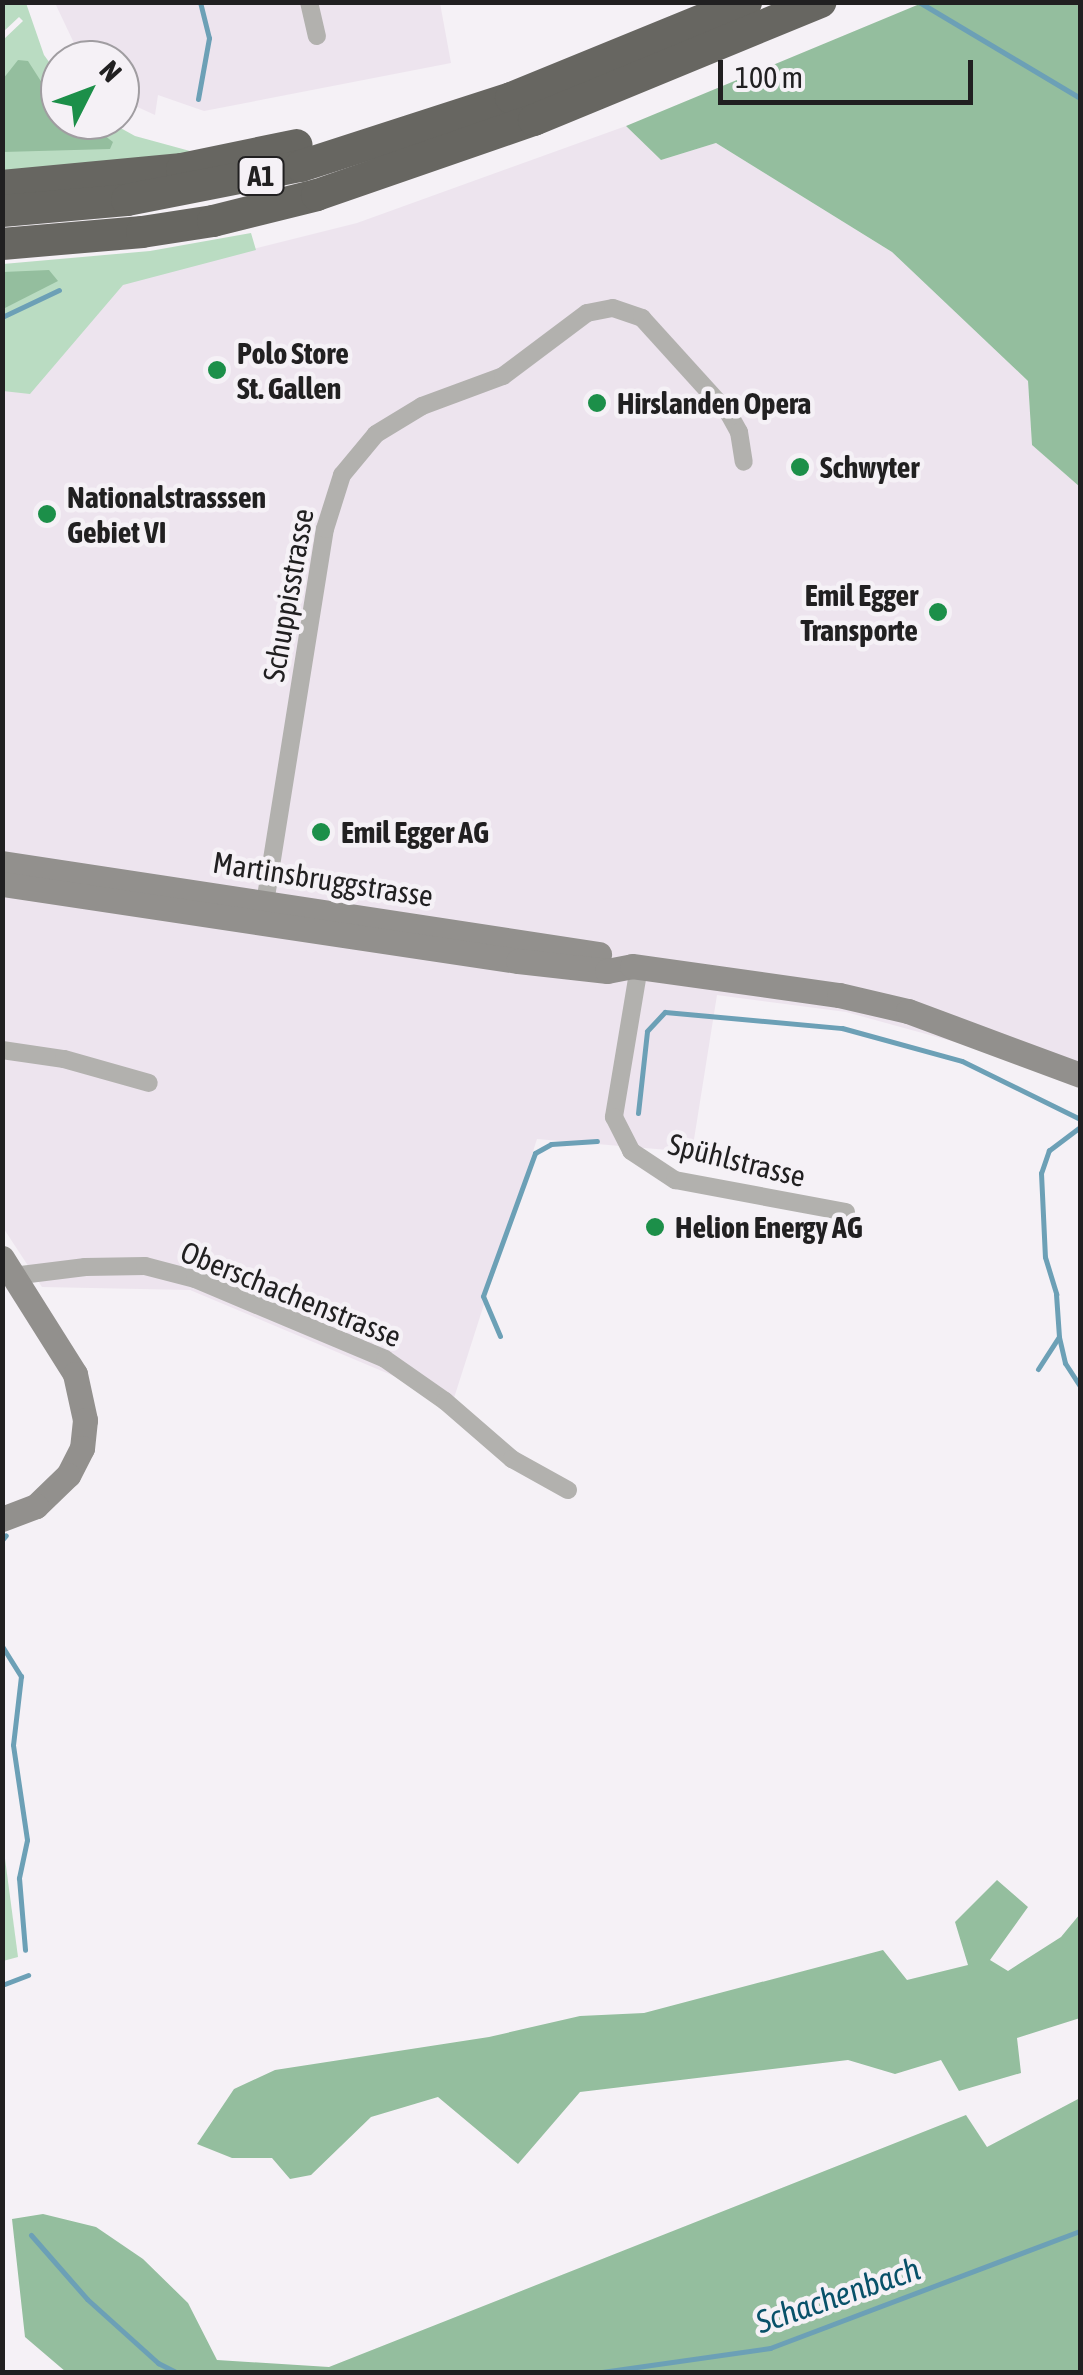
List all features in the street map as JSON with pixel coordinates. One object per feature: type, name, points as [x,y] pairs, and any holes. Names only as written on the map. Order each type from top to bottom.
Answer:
[{"type":"highway","name":"A1","points":[[2,211],[127,200],[252,178],[353,151],[511,98],[746,2]]},
{"type":"highway","name":"A1","points":[[3,244],[102,237],[213,221],[317,195],[477,141],[822,2]]},
{"type":"highway","name":"A1","points":[[2,186],[182,169],[511,98]]},
{"type":"main road","name":"Martinsbruggstrasse","points":[[2,863],[518,961],[607,971],[635,967],[880,1003],[1080,1074]]},
{"type":"main road","name":"Martinsbruggstrasse","points":[[2,884],[266,912]]},
{"type":"main road","points":[[2,1519],[36,1506],[68,1476],[82,1448],[85,1420],[75,1374],[8,1267]]},
{"type":"street","points":[[309,2],[317,36]]},
{"type":"street","name":"Schuppisstrasse","points":[[266,912],[325,529],[342,475],[376,434],[422,406],[503,376],[587,312],[613,308],[642,318],[729,414],[739,432],[744,462]]},
{"type":"street","name":"Spühlstrasse","points":[[635,967],[614,1117],[631,1151],[675,1180],[846,1212]]},
{"type":"street","points":[[2,1050],[64,1059],[149,1083]]},
{"type":"street","name":"Oberschachenstrasse","points":[[8,1267],[145,1266],[195,1279],[385,1358],[446,1401],[512,1459],[568,1490]]},
{"type":"shaded area","points":[[55,3],[440,3],[451,63],[204,111],[158,95],[155,115],[140,108],[140,40],[73,40]]},
{"type":"shaded area","points":[[626,126],[661,160],[716,143],[892,252],[1028,381],[1032,445],[1080,487],[1080,1086],[966,1045],[846,1012],[717,995],[692,1152],[537,1139],[453,1401],[190,1290],[42,1287],[2,1226],[2,383],[121,282],[357,223]]},
{"type":"green space","points":[[3,3],[26,3],[40,43],[40,140],[140,137],[190,151],[190,155],[3,174],[3,40],[23,21],[19,17],[3,32]]},
{"type":"green space","points":[[922,3],[1080,3],[1080,487],[1032,445],[1028,381],[892,252],[716,143],[661,160],[626,126]]},
{"type":"green space","points":[[18,60],[28,61],[40,80],[40,140],[110,140],[110,149],[3,152],[3,79]]},
{"type":"green space","points":[[251,233],[256,250],[123,285],[30,394],[3,391],[3,264],[150,251]]},
{"type":"green space","points":[[49,270],[58,281],[3,309],[3,272]]},
{"type":"green space","points":[[2,1836],[18,1957],[3,1961],[2,1961]]},
{"type":"green space","points":[[997,1880],[1028,1907],[990,1960],[1008,1971],[1061,1937],[1080,1914],[1080,2018],[1017,2038],[1021,2073],[959,2091],[941,2060],[895,2074],[848,2060],[580,2092],[518,2164],[438,2097],[371,2117],[311,2175],[290,2179],[272,2158],[232,2158],[197,2144],[234,2089],[275,2070],[489,2037],[580,2016],[644,2013],[883,1950],[907,1980],[968,1965],[955,1922]]},
{"type":"green space","points":[[1080,2098],[1080,2372],[66,2372],[25,2337],[12,2219],[43,2214],[96,2227],[143,2259],[188,2303],[217,2360],[329,2367],[966,2115],[987,2147]]},
{"type":"waterway","points":[[198,99],[209,38],[200,2]]},
{"type":"waterway","points":[[919,2],[1080,98]]},
{"type":"waterway","points":[[2,317],[59,290]]},
{"type":"waterway","points":[[638,1113],[647,1031],[665,1012],[842,1028],[962,1061],[1080,1119]]},
{"type":"waterway","points":[[1080,1127],[1049,1150],[1041,1173],[1045,1257],[1056,1294],[1059,1337],[1065,1363],[1080,1386]]},
{"type":"waterway","points":[[500,1336],[483,1296],[535,1153],[551,1144],[597,1141]]},
{"type":"waterway","points":[[1038,1369],[1058,1338]]},
{"type":"waterway","points":[[2,1540],[6,1535]]},
{"type":"waterway","points":[[2,1646],[21,1676],[13,1745],[27,1840],[19,1878],[25,1950]]},
{"type":"waterway","points":[[2,1985],[28,1975]]},
{"type":"waterway","name":"Schachenbach","points":[[602,2372],[770,2348],[1080,2231]]},
{"type":"waterway","name":"Schachenbach","points":[[31,2235],[87,2299],[158,2363],[176,2372]]},
{"type":"place","name":"Polo Store St. Gallen","points":[[217,370]]},
{"type":"place","name":"Hirslanden Opera","points":[[597,403]]},
{"type":"place","name":"Schwyter","points":[[800,467]]},
{"type":"place","name":"Nationalstrasssen Gebiet VI","points":[[47,514]]},
{"type":"place","name":"Emil Egger Transporte","points":[[938,612]]},
{"type":"place","name":"Emil Egger AG","points":[[321,832]]},
{"type":"place","name":"Helion Energy AG","points":[[655,1227]]}]
